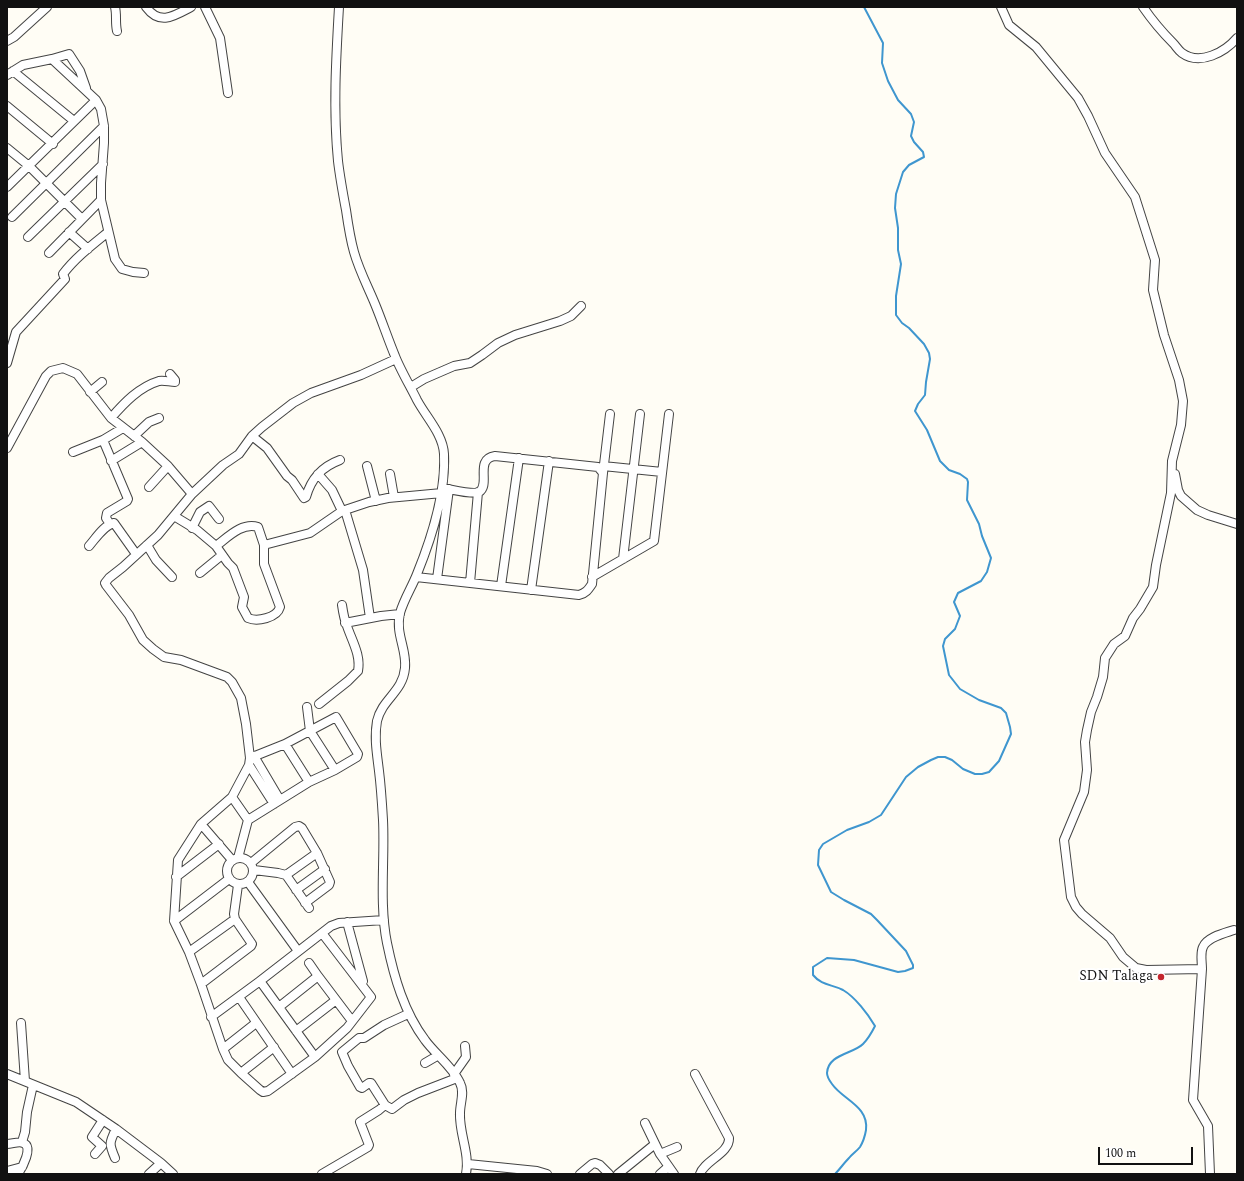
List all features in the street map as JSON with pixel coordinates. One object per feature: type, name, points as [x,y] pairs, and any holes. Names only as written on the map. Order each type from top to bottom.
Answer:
[{"type":"street","points":[[7,41],[14,37],[47,7]]},
{"type":"street","points":[[115,7],[117,14],[115,18],[116,31]]},
{"type":"street","points":[[146,7],[149,12],[163,19],[174,16],[191,7]]},
{"type":"street","points":[[205,7],[220,38],[228,93]]},
{"type":"street","points":[[339,7],[336,52],[336,137],[338,164],[354,253],[377,307],[396,359],[444,448],[444,490],[437,579]]},
{"type":"street","points":[[1001,7],[1009,25],[1036,47],[1078,98],[1105,153],[1135,197],[1156,264],[1153,290],[1183,401],[1182,421],[1173,456],[1171,493],[1153,587],[1133,618],[1125,636],[1114,644],[1105,658],[1103,678],[1086,730],[1085,742],[1087,770],[1084,792],[1064,840],[1072,900],[1082,914],[1114,943],[1123,957],[1138,969],[1202,969]]},
{"type":"street","points":[[1143,7],[1156,26],[1182,53],[1191,57],[1201,58],[1222,51],[1232,44],[1237,38]]},
{"type":"street","points":[[74,121],[10,73],[23,65],[68,54],[80,72],[87,91]]},
{"type":"street","points":[[52,59],[96,100],[101,109],[104,126],[101,200],[115,259],[117,264],[122,269],[144,273]]},
{"type":"street","points":[[7,187],[96,100]]},
{"type":"street","points":[[7,106],[52,144]]},
{"type":"street","points":[[12,217],[104,126]]},
{"type":"street","points":[[7,148],[30,166],[82,219]]},
{"type":"street","points":[[28,237],[103,164]]},
{"type":"street","points":[[49,253],[101,200]]},
{"type":"street","points":[[70,232],[88,249]]},
{"type":"street","points":[[7,363],[14,334],[65,280],[63,274],[64,272],[108,232]]},
{"type":"street","points":[[411,386],[454,366],[470,363],[498,344],[515,335],[560,321],[571,316],[582,306]]},
{"type":"street","points":[[277,802],[251,760],[241,698],[232,682],[227,677],[203,668],[181,660],[164,657],[153,649],[143,640],[129,615],[105,582],[147,545],[192,494],[223,465],[239,454],[252,436],[293,403],[311,393],[361,375],[396,359]]},
{"type":"street","points":[[7,448],[46,376],[51,371],[63,368],[77,374],[111,418],[142,442],[168,466],[192,494]]},
{"type":"street","points":[[111,418],[127,400],[140,391],[159,381],[175,382],[176,380],[170,374]]},
{"type":"street","points":[[90,392],[102,382]]},
{"type":"street","points":[[416,577],[579,595],[585,593],[592,584],[610,414]]},
{"type":"street","points":[[623,559],[640,414]]},
{"type":"street","points":[[592,578],[654,541],[669,414]]},
{"type":"street","points":[[134,436],[149,422],[159,418]]},
{"type":"street","points":[[73,452],[104,440],[123,428]]},
{"type":"street","points":[[252,436],[267,448],[304,498],[306,497],[311,484],[318,474],[326,466],[340,460]]},
{"type":"street","points":[[104,440],[111,461],[128,499],[107,513],[106,518],[110,524]]},
{"type":"street","points":[[111,461],[142,442]]},
{"type":"street","points":[[264,545],[310,533],[343,511],[376,501],[444,490],[472,493],[481,491],[486,459],[489,456],[593,466],[603,470],[633,469],[662,472]]},
{"type":"street","points":[[1173,456],[1177,485],[1181,496],[1197,510],[1237,524]]},
{"type":"street","points":[[501,586],[519,458]]},
{"type":"street","points":[[531,590],[549,461]]},
{"type":"street","points":[[149,487],[168,466]]},
{"type":"street","points":[[367,466],[376,501]]},
{"type":"street","points":[[318,474],[332,490],[343,511],[363,570],[370,618]]},
{"type":"street","points":[[390,474],[394,498]]},
{"type":"street","points":[[444,490],[432,536],[416,577],[404,601],[398,621],[405,665],[403,680],[398,689],[381,708],[376,729],[376,750],[383,820],[384,920],[387,944],[408,1014],[425,1041],[455,1076],[462,1090],[459,1114],[468,1164],[466,1174]]},
{"type":"street","points":[[470,583],[478,492]]},
{"type":"street","points":[[192,528],[200,512],[209,506],[219,519]]},
{"type":"street","points":[[174,516],[197,530],[216,546],[228,563],[234,568],[244,597],[242,607],[247,617],[257,620],[277,612],[280,607],[264,564],[264,545],[258,527],[248,526],[234,532],[216,546]]},
{"type":"street","points":[[110,524],[114,523],[136,554]]},
{"type":"street","points":[[89,546],[110,524]]},
{"type":"street","points":[[147,545],[156,560],[172,577]]},
{"type":"street","points":[[200,573],[222,555]]},
{"type":"street","points":[[318,704],[348,681],[358,671],[358,656],[345,623],[342,604]]},
{"type":"street","points":[[345,623],[400,614]]},
{"type":"street","points":[[307,707],[310,731],[334,770]]},
{"type":"street","points":[[235,859],[248,820],[309,782],[357,757],[358,754],[337,718],[333,717],[310,731],[251,760],[232,798],[201,824],[178,860],[174,920],[189,952],[211,1017],[228,1060],[263,1092],[268,1091],[292,1074],[347,1028],[371,997],[322,933]]},
{"type":"street","points":[[285,744],[309,782]]},
{"type":"street","points":[[232,798],[248,820]]},
{"type":"street","points":[[201,824],[235,859]]},
{"type":"street","points":[[235,859],[228,864],[226,869],[229,879],[238,885],[248,882],[251,879],[252,867],[297,826],[302,828],[317,852],[330,883],[307,906],[286,875],[252,867],[246,859],[235,859]]},
{"type":"street","points":[[176,877],[219,844]]},
{"type":"street","points":[[286,875],[317,852]]},
{"type":"street","points":[[296,890],[325,869]]},
{"type":"street","points":[[174,920],[229,879]]},
{"type":"street","points":[[248,882],[298,951]]},
{"type":"street","points":[[201,984],[251,946],[252,942],[235,919],[234,914],[238,885]]},
{"type":"street","points":[[189,952],[235,919]]},
{"type":"street","points":[[211,1017],[331,926],[347,922],[384,920]]},
{"type":"street","points":[[347,922],[364,986]]},
{"type":"street","points":[[1210,1174],[1208,1126],[1193,1100],[1203,947],[1207,942],[1234,930]]},
{"type":"street","points":[[309,963],[352,1021]]},
{"type":"street","points":[[279,1008],[318,976]]},
{"type":"street","points":[[260,981],[315,1056]]},
{"type":"street","points":[[239,997],[292,1074]]},
{"type":"street","points":[[296,1031],[336,1000]]},
{"type":"street","points":[[408,1014],[384,1025],[364,1038],[359,1038],[342,1052],[360,1087],[362,1088],[371,1083],[385,1105],[390,1108],[393,1108],[404,1100],[455,1076],[466,1057],[465,1046]]},
{"type":"street","points":[[21,1023],[29,1083],[25,1132],[22,1142]]},
{"type":"street","points":[[223,1049],[256,1023]]},
{"type":"street","points":[[241,1073],[274,1047]]},
{"type":"street","points":[[424,1063],[437,1056]]},
{"type":"street","points":[[7,1074],[76,1102],[116,1129],[161,1163],[172,1174]]},
{"type":"street","points":[[695,1074],[729,1138],[728,1145],[702,1169],[700,1174]]},
{"type":"street","points":[[322,1174],[369,1145],[360,1122],[385,1105]]},
{"type":"street","points":[[95,1154],[102,1146],[92,1137],[103,1120]]},
{"type":"street","points":[[645,1123],[660,1154],[674,1174]]},
{"type":"street","points":[[115,1158],[110,1140],[116,1129]]},
{"type":"street","points":[[7,1144],[22,1142],[26,1144],[28,1149],[28,1153],[20,1171],[7,1171]]},
{"type":"street","points":[[618,1174],[655,1144]]},
{"type":"street","points":[[660,1154],[677,1147]]},
{"type":"street","points":[[149,1174],[161,1163]]},
{"type":"street","points":[[580,1174],[595,1163],[600,1165],[609,1174]]},
{"type":"street","points":[[468,1164],[538,1171],[547,1174]]},
{"type":"street","points":[[660,1174],[668,1167]]},
{"type":"waterway","points":[[835,1174],[860,1147],[866,1130],[866,1122],[864,1115],[859,1109],[837,1090],[830,1081],[827,1074],[828,1067],[836,1058],[863,1044],[875,1026],[861,1006],[848,993],[816,979],[813,975],[813,967],[827,958],[854,960],[898,972],[913,968],[913,965],[906,951],[871,914],[831,892],[818,865],[819,850],[823,844],[847,830],[869,822],[881,815],[906,777],[918,767],[931,760],[938,757],[945,757],[952,760],[963,769],[975,774],[989,772],[999,761],[1011,734],[1006,713],[1001,708],[979,700],[960,689],[949,675],[943,646],[945,639],[955,629],[960,616],[954,602],[958,593],[981,581],[987,572],[991,558],[979,524],[967,500],[967,479],[960,474],[949,470],[940,461],[927,430],[915,411],[925,395],[930,359],[929,353],[924,344],[909,328],[902,323],[896,315],[896,296],[901,264],[898,250],[898,228],[895,208],[896,194],[903,172],[909,165],[924,157],[923,152],[911,136],[914,122],[911,114],[898,100],[888,81],[882,63],[883,43],[864,7]]},
{"type":"place","name":"SDN Talaga","points":[[1161,977]]}]
